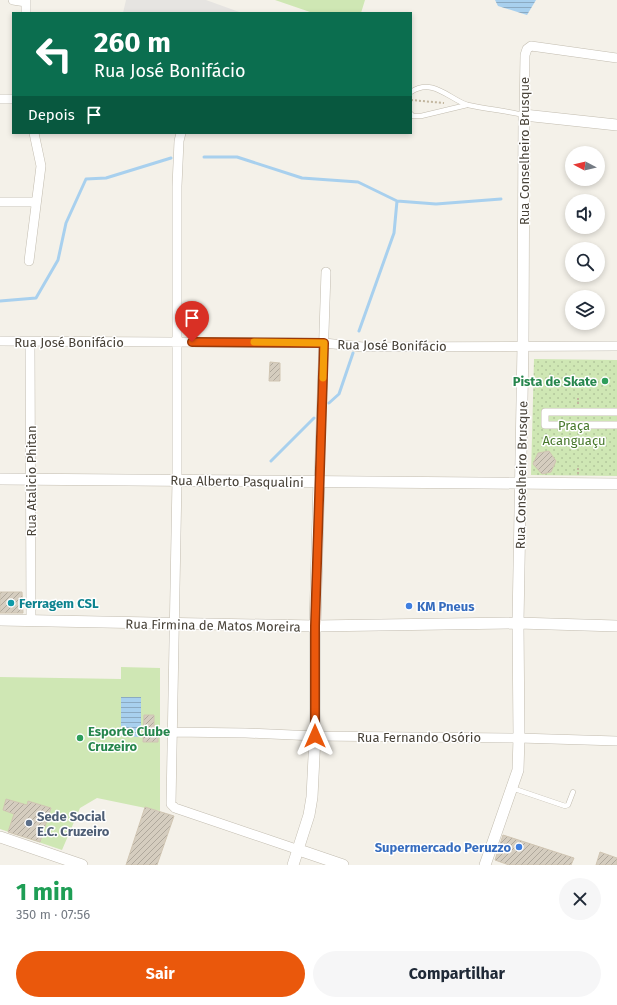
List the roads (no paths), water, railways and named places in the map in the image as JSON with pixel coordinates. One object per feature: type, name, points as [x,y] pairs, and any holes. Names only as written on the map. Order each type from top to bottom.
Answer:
[{"type":"street","points":[[13,0],[26,1],[26,12]]},
{"type":"street","name":"Rua Conselheiro Brusque","points":[[485,865],[518,770],[518,623],[523,346],[525,55],[527,49],[531,46],[617,58]]},
{"type":"street","points":[[0,99],[12,99]]},
{"type":"street","points":[[524,115],[617,125]]},
{"type":"street","points":[[29,261],[41,166],[34,134]]},
{"type":"street","points":[[181,134],[179,141],[177,186],[177,480],[171,804],[175,808],[343,865]]},
{"type":"street","points":[[0,202],[36,202]]},
{"type":"street","points":[[294,865],[309,815],[312,797],[315,736],[315,626],[326,272]]},
{"type":"street","name":"Rua José Bonifácio","points":[[0,341],[324,343],[363,347],[617,346]]},
{"type":"street","name":"Rua Atalicio Phitan","points":[[30,342],[32,621]]},
{"type":"street","points":[[617,412],[545,412],[545,425],[617,426]]},
{"type":"street","points":[[570,425],[571,412]]},
{"type":"street","points":[[586,425],[587,412]]},
{"type":"street","name":"Rua Alberto Pasqualini","points":[[0,479],[617,484]]},
{"type":"street","name":"Rua Firmina de Matos Moreira","points":[[0,620],[315,626],[518,623],[617,626]]},
{"type":"street","name":"Rua Fernando Osório","points":[[173,732],[617,741]]},
{"type":"street","points":[[0,837],[82,865]]},
{"type":"lane","points":[[412,91],[420,87],[433,88],[447,93],[467,104],[524,115]]},
{"type":"lane","points":[[412,115],[421,116],[467,104]]},
{"type":"lane","points":[[512,788],[565,806],[568,804],[573,792]]},
{"type":"water","points":[[495,0],[536,0],[527,15],[498,6]]},
{"type":"water","points":[[121,697],[141,697],[141,737],[121,736]]},
{"type":"waterway","points":[[204,157],[237,157],[302,178],[358,182],[397,201],[436,204],[501,199]]},
{"type":"waterway","points":[[0,301],[36,298],[58,260],[66,223],[86,179],[106,178],[171,158]]},
{"type":"waterway","points":[[359,331],[394,233],[397,201]]},
{"type":"waterway","points":[[329,403],[339,394],[353,353]]},
{"type":"waterway","points":[[271,461],[314,418]]},
{"type":"place","name":"Pista de Skate","points":[[605,381]]},
{"type":"place","name":"Ferragem CSL","points":[[11,603]]},
{"type":"place","name":"KM Pneus","points":[[409,606]]},
{"type":"place","name":"Esporte Clube Cruzeiro","points":[[80,738]]},
{"type":"place","name":"Sede Social E.C. Cruzeiro","points":[[29,823]]},
{"type":"place","name":"Supermercado Peruzzo","points":[[519,847]]},
{"type":"park label","name":"Praça Acanguaçu","points":[[574,432]]}]
